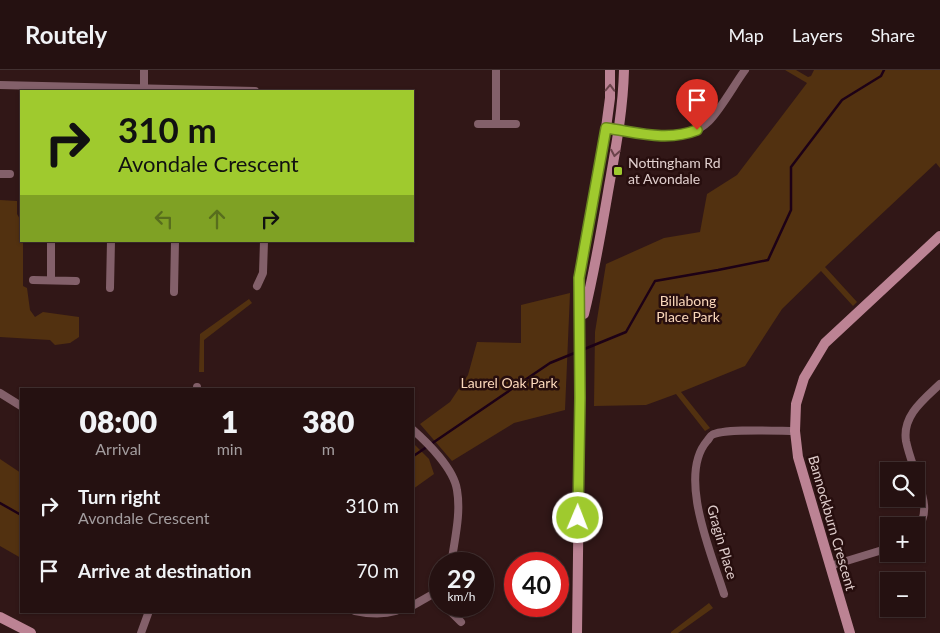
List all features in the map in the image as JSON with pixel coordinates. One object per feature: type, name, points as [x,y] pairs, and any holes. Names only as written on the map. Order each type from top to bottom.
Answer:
[{"type":"street","points":[[144,70],[144,88]]},
{"type":"street","points":[[496,70],[496,124]]},
{"type":"street","points":[[577,633],[580,398],[579,278],[606,128],[610,98],[610,70]]},
{"type":"street","points":[[580,326],[593,278],[619,130],[624,70]]},
{"type":"street","points":[[606,128],[667,137],[684,136],[697,130],[710,120],[744,70]]},
{"type":"street","points":[[0,85],[50,89],[144,88],[180,90]]},
{"type":"street","points":[[478,124],[516,124]]},
{"type":"street","points":[[0,174],[10,174]]},
{"type":"street","name":"Bannockburn Crescent","points":[[850,633],[798,457],[795,431],[796,404],[804,378],[825,343],[938,241]]},
{"type":"street","points":[[51,242],[51,280]]},
{"type":"street","points":[[110,288],[111,242]]},
{"type":"street","points":[[174,292],[175,242]]},
{"type":"street","points":[[257,286],[263,273],[264,242]]},
{"type":"street","points":[[33,280],[76,281]]},
{"type":"street","points":[[912,462],[906,440],[907,423],[915,407],[940,384]]},
{"type":"street","points":[[0,393],[20,405]]},
{"type":"street","name":"Gragin Place","points":[[724,594],[698,511],[695,488],[696,465],[700,449],[712,435],[725,431],[795,431]]},
{"type":"street","points":[[416,432],[450,472],[457,488],[458,506],[453,552]]},
{"type":"street","points":[[830,566],[880,551]]},
{"type":"street","points":[[414,605],[429,596]]},
{"type":"street","points":[[141,633],[148,613]]},
{"type":"street","points":[[364,613],[389,613]]},
{"type":"street","points":[[0,617],[31,633]]},
{"type":"street","points":[[456,617],[461,622]]},
{"type":"green space","name":"Billabong Place Park","points":[[785,70],[796,70],[808,77],[811,76],[814,70],[940,70],[940,168],[936,163],[825,267],[857,302],[853,306],[821,271],[782,309],[745,366],[681,392],[710,428],[705,431],[676,394],[646,405],[594,406],[595,332],[606,264],[664,238],[700,232],[707,194],[737,175],[807,83]]},
{"type":"green space","points":[[0,200],[17,201],[17,214],[20,219],[20,242],[23,242],[23,286],[27,288],[30,310],[35,317],[43,312],[79,317],[79,337],[70,343],[55,345],[50,340],[0,337]]},
{"type":"green space","name":"Laurel Oak Park","points":[[570,293],[565,410],[514,423],[452,461],[420,424],[450,402],[468,375],[477,342],[521,343],[521,305]]},
{"type":"green space","points":[[249,299],[252,303],[204,340],[204,372],[199,372],[200,334]]},
{"type":"green space","points":[[414,444],[429,459],[434,474],[414,488]]},
{"type":"green space","points":[[0,459],[20,472],[20,557],[0,546]]},
{"type":"green space","points":[[709,603],[713,608],[678,633],[671,633],[671,632]]},
{"type":"waterway","points":[[582,350],[626,332],[655,281],[768,260],[791,210],[791,167],[842,100],[881,76],[884,70]]},
{"type":"waterway","points":[[414,456],[550,363],[577,352]]},
{"type":"waterway","points":[[0,503],[20,514]]},
{"type":"place","name":"Nottingham Rd at Avondale","points":[[618,171]]},
{"type":"route","points":[[578,518],[579,278],[606,128],[667,137],[684,136],[697,130]]}]
